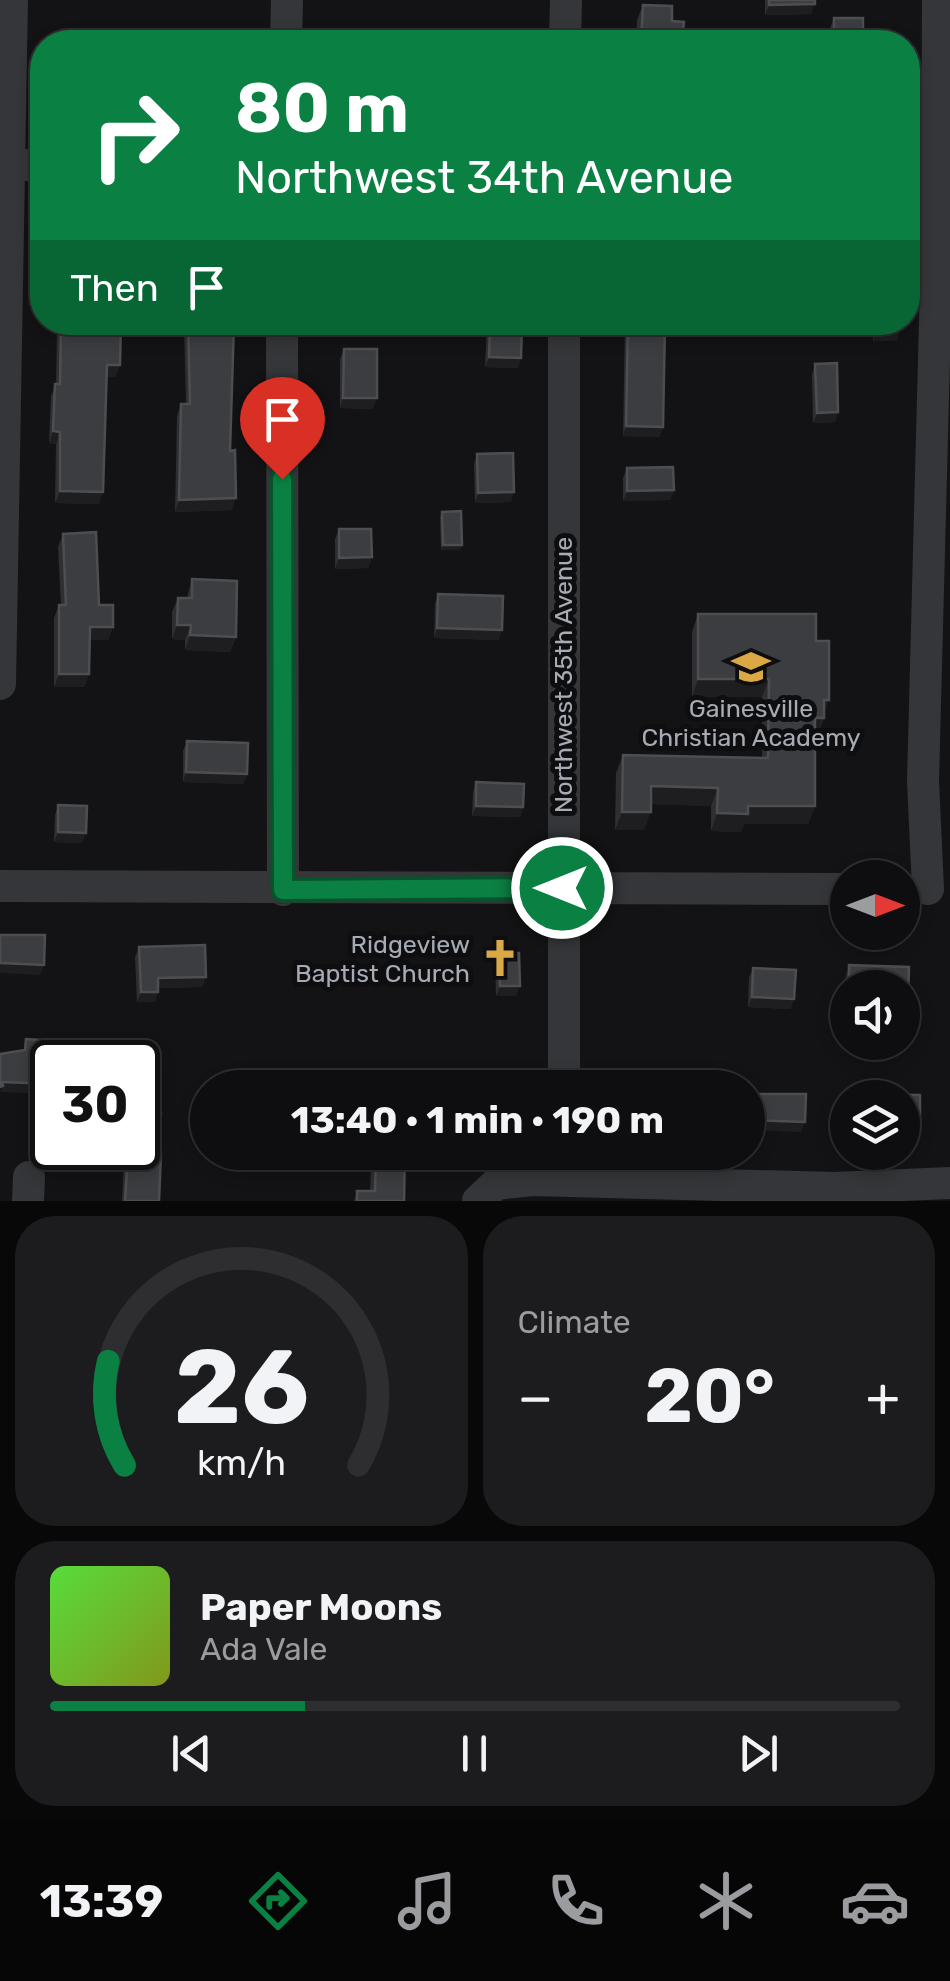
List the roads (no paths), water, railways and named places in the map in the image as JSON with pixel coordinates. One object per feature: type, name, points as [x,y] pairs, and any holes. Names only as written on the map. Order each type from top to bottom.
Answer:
[{"type":"street","points":[[0,684],[4,165],[12,0]]},
{"type":"street","points":[[287,30],[288,0]]},
{"type":"street","points":[[566,0],[566,30]]},
{"type":"street","points":[[927,889],[923,165],[938,0]]},
{"type":"street","points":[[4,165],[30,164]]},
{"type":"street","points":[[282,335],[283,890]]},
{"type":"street","name":"Northwest 35th Avenue","points":[[564,335],[564,1070]]},
{"type":"street","points":[[0,886],[830,889]]},
{"type":"street","points":[[478,1201],[496,1184],[530,1170]]},
{"type":"street","points":[[593,1170],[834,1188],[950,1182]]},
{"type":"place","name":"Gainesville Christian Academy","points":[[751,667]]},
{"type":"place","name":"Ridgeview Baptist Church","points":[[500,958]]}]
